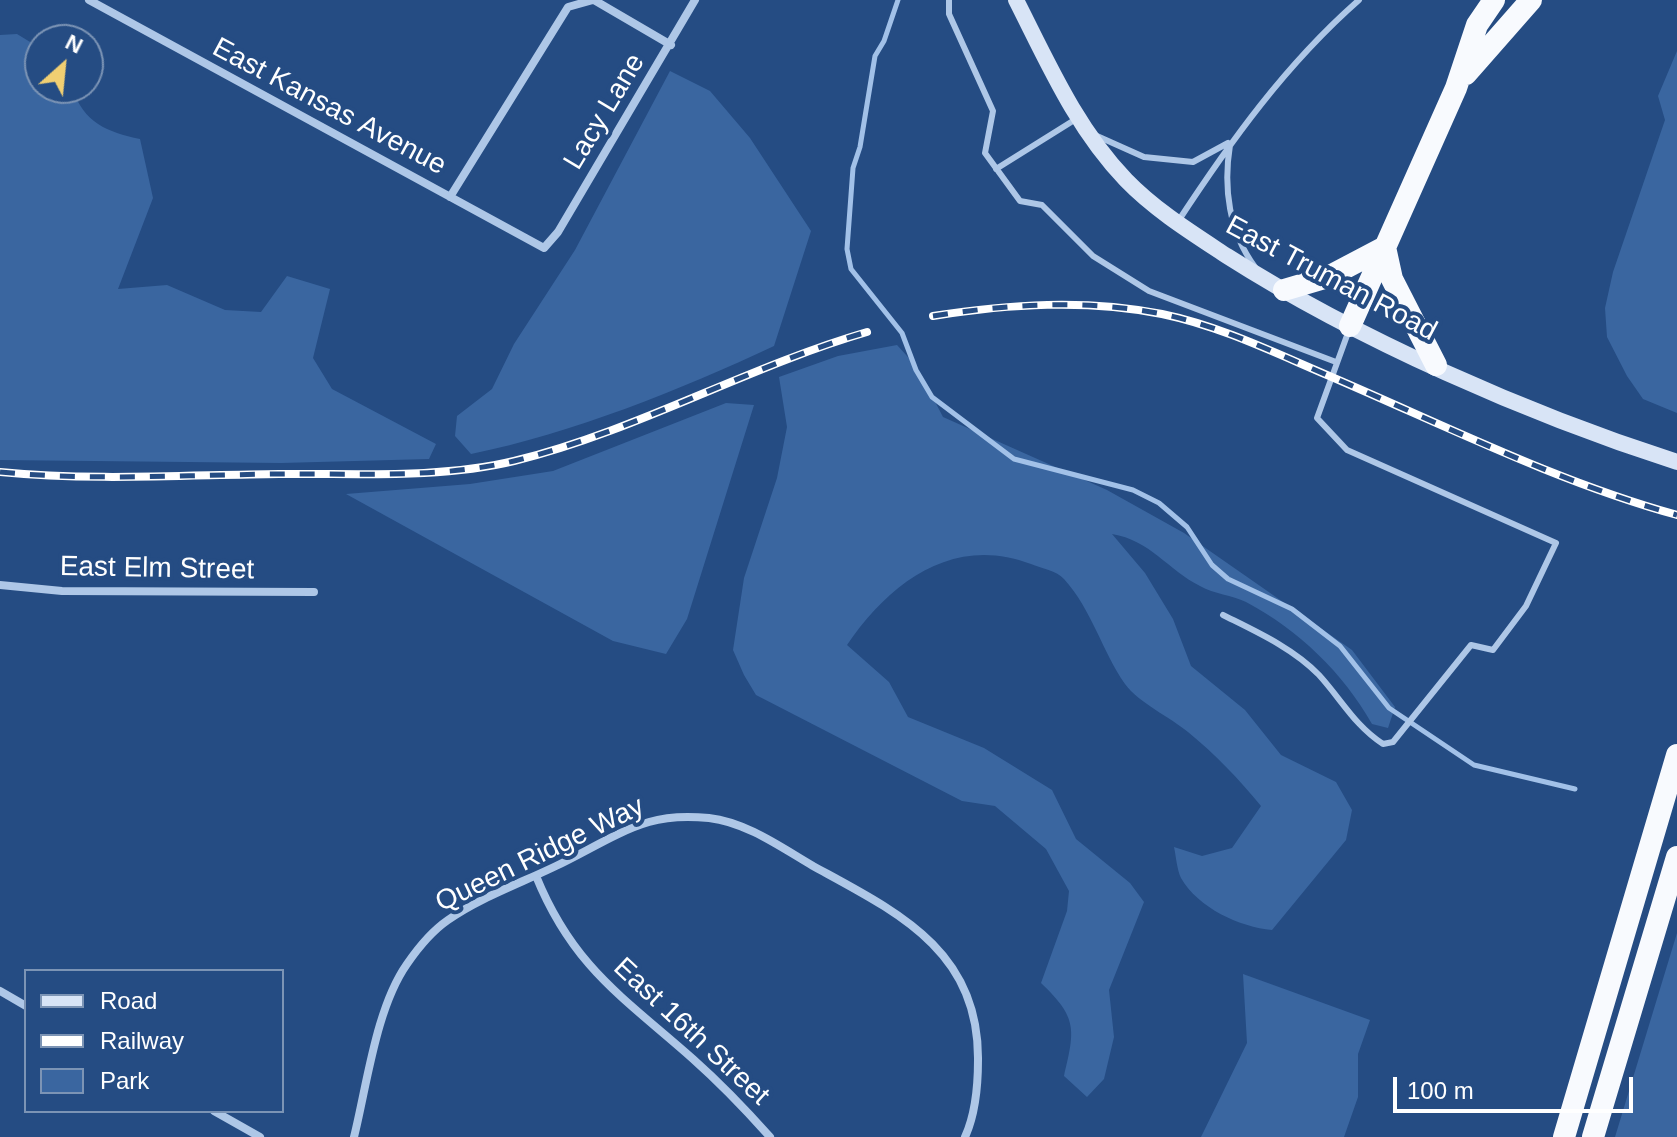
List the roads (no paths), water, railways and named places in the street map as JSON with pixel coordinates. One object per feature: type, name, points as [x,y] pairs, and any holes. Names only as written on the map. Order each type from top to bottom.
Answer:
[{"type":"highway","points":[[1350,326],[1456,88],[1477,25],[1494,0]]},
{"type":"highway","points":[[1456,88],[1503,29],[1531,0]]},
{"type":"highway","points":[[1274,285],[1328,277],[1385,247]]},
{"type":"highway","points":[[1385,247],[1392,279],[1436,365]]},
{"type":"highway","points":[[1564,1137],[1677,755]]},
{"type":"highway","points":[[1593,1137],[1677,857]]},
{"type":"main road","name":"East Truman Road","points":[[1016,0],[1081,125],[1126,180],[1177,224],[1274,285],[1350,326],[1619,443],[1677,462]]},
{"type":"street","name":"East Kansas Avenue","points":[[89,0],[544,248],[549,245]]},
{"type":"street","points":[[450,197],[568,7],[594,0],[671,45]]},
{"type":"street","name":"Lacy Lane","points":[[549,245],[671,45],[695,0]]},
{"type":"street","name":"East Elm Street","points":[[0,585],[62,591],[314,592]]},
{"type":"street","name":"Queen Ridge Way","points":[[354,1137],[386,1008],[405,966],[449,919],[648,822],[677,817],[713,818],[755,833],[915,926],[938,949],[961,984],[978,1025],[975,1105],[965,1137]]},
{"type":"street","name":"East 16th Street","points":[[536,876],[551,913],[591,969],[624,1003],[693,1059],[770,1137]]},
{"type":"street","points":[[0,991],[24,1005]]},
{"type":"street","points":[[218,1113],[260,1137]]},
{"type":"lane","points":[[949,0],[949,14],[993,111],[985,153],[1020,201],[1042,205],[1093,256],[1149,291],[1336,362]]},
{"type":"lane","points":[[1177,224],[1231,142],[1297,60],[1359,0]]},
{"type":"lane","points":[[996,169],[1081,125],[1144,157],[1193,162],[1231,142]]},
{"type":"lane","points":[[1231,142],[1227,196],[1246,254],[1274,285]]},
{"type":"lane","points":[[1223,615],[1272,640],[1317,673],[1365,730],[1383,744],[1393,742],[1471,645],[1493,650],[1526,606],[1556,543],[1347,450],[1317,418],[1350,326]]},
{"type":"waterway","points":[[898,0],[884,41],[875,56],[860,147],[853,168],[847,249],[851,269],[902,333],[916,370],[932,397],[1014,459],[1133,490],[1159,503],[1187,527],[1212,565],[1228,579],[1292,609],[1340,646],[1389,708],[1474,765],[1575,789]]},
{"type":"railway","points":[[933,316],[1019,306],[1076,305],[1133,309],[1184,319],[1266,349],[1544,469],[1632,502],[1677,515]]},
{"type":"railway","points":[[0,472],[139,477],[397,474],[486,467],[604,433],[822,346],[867,332]]}]
